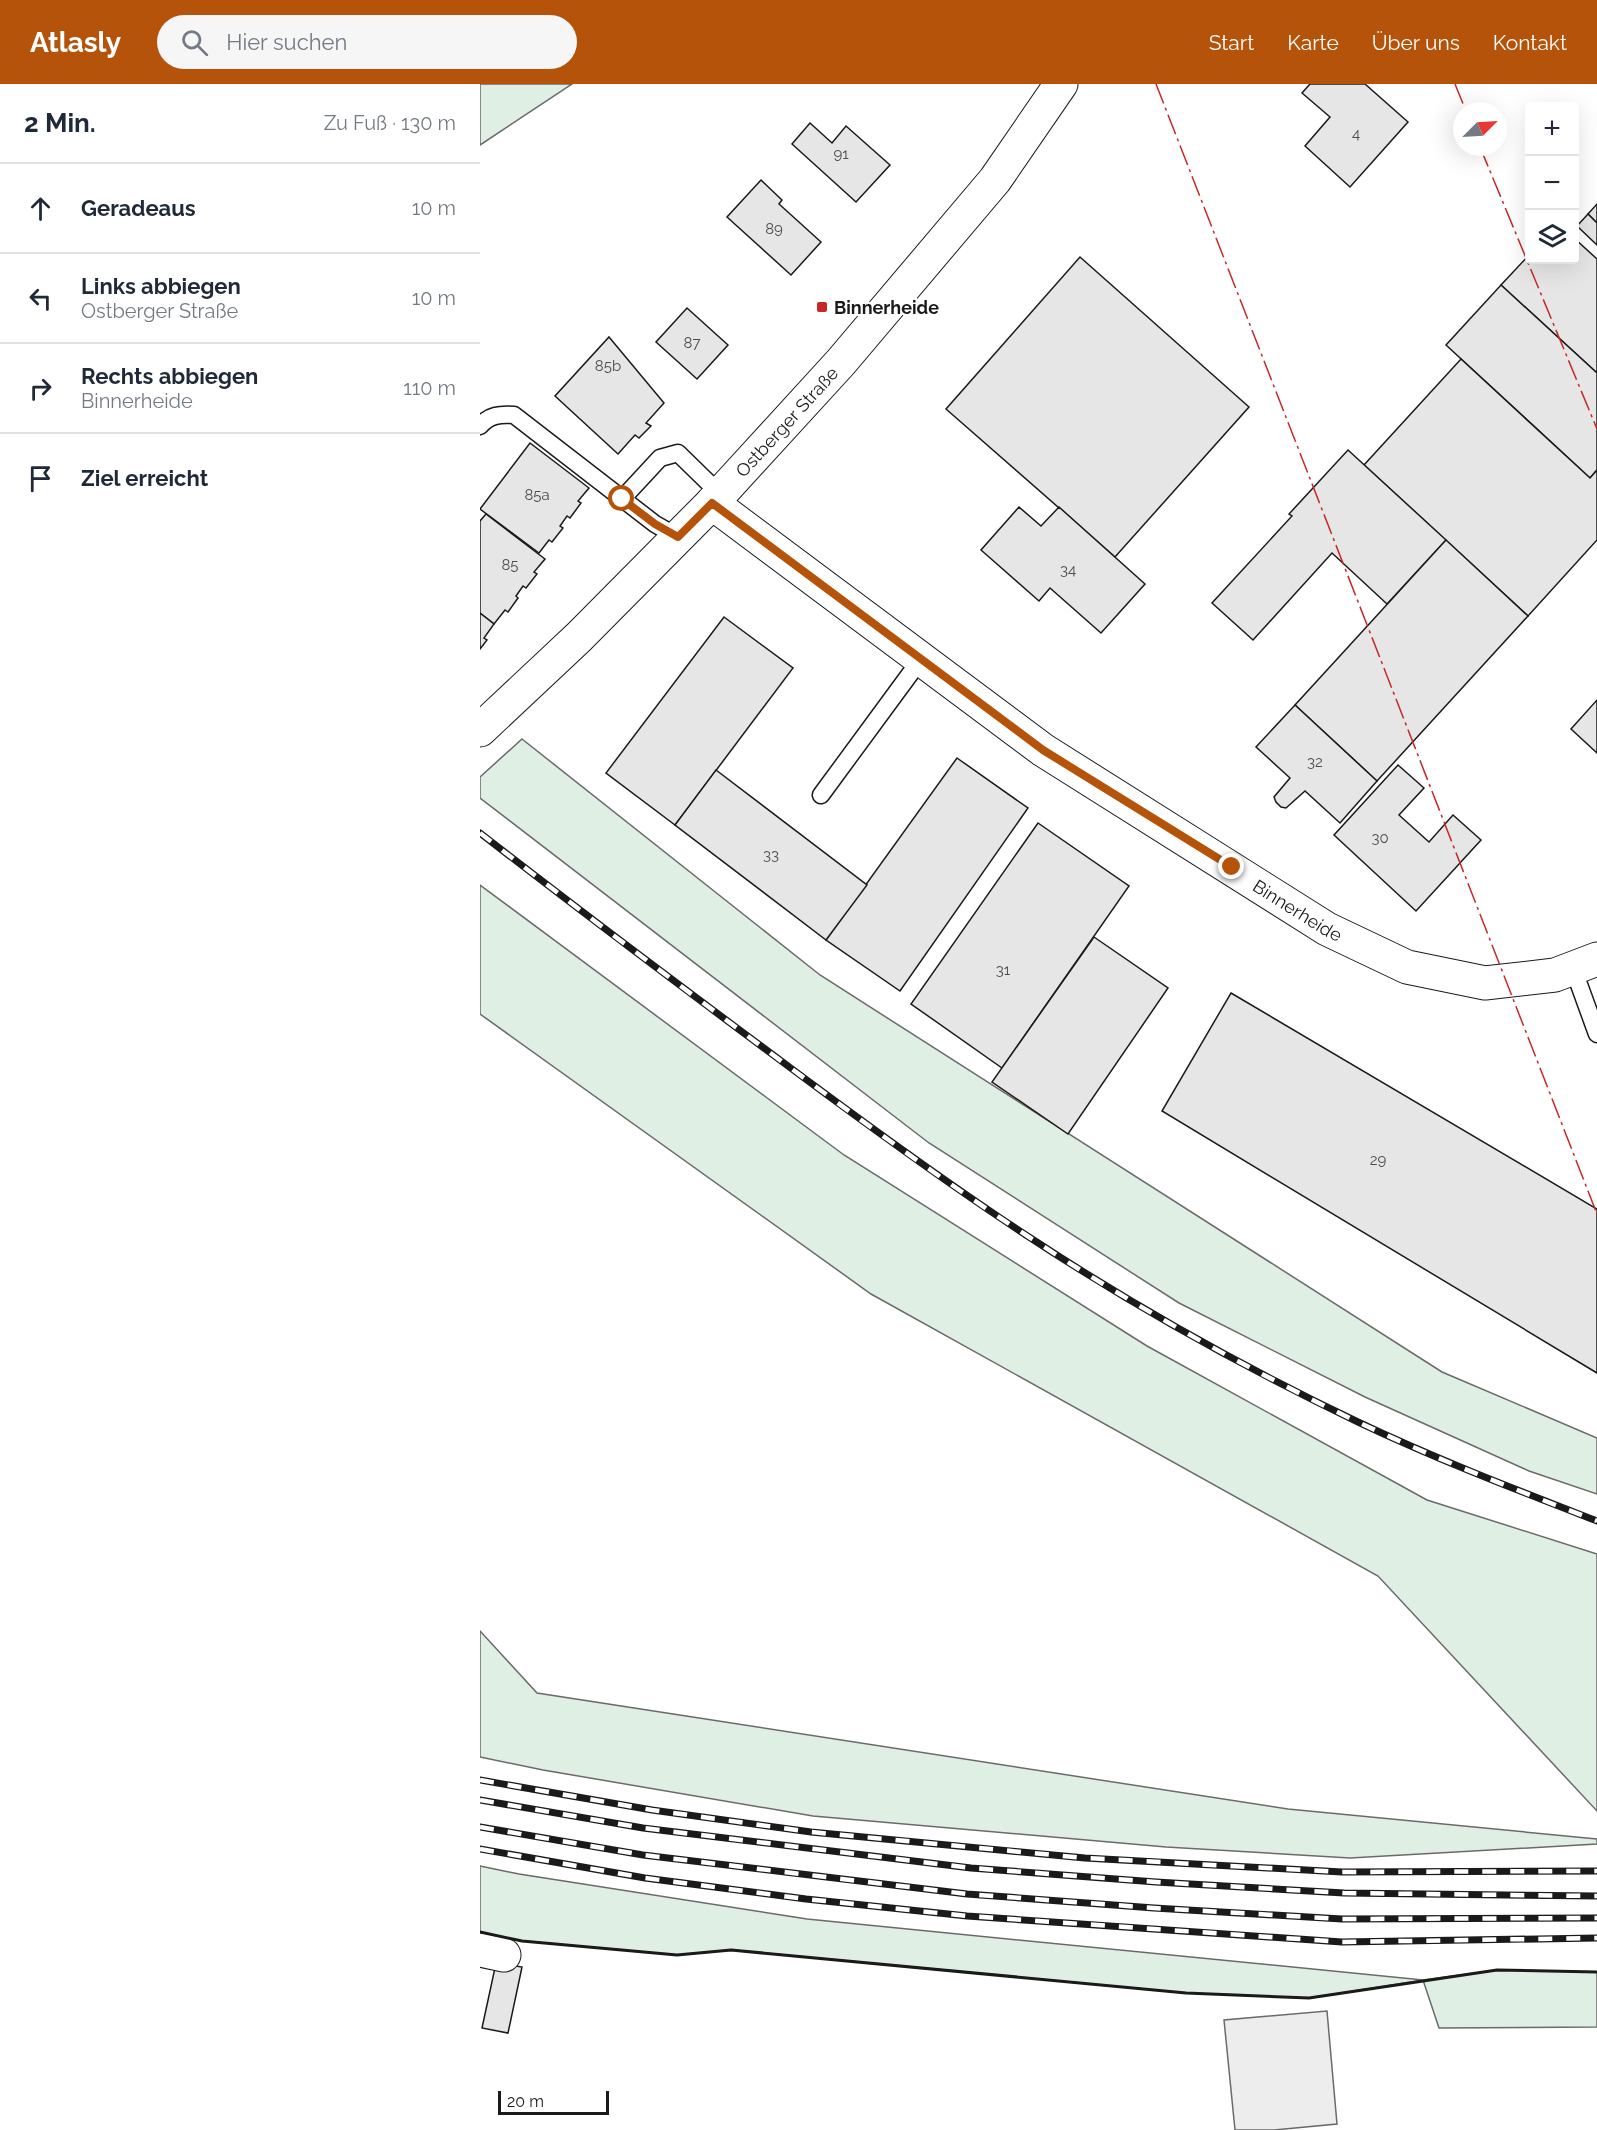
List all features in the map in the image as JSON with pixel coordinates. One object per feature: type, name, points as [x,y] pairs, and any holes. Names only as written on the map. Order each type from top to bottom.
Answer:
[{"type":"street","name":"Ostberger Straße","points":[[480,730],[579,637],[678,537],[846,356],[995,180],[1061,84]]},
{"type":"street","name":"Binnerheide","points":[[716,498],[921,659],[1043,750],[1327,928],[1407,967],[1485,983],[1555,975],[1585,963]]},
{"type":"lane","points":[[480,426],[486,419],[501,414],[514,415],[655,524],[678,537]]},
{"type":"lane","points":[[622,499],[660,458],[678,453],[716,498]]},
{"type":"lane","points":[[821,795],[921,659]]},
{"type":"lane","points":[[1585,963],[1597,1034]]},
{"type":"green space","points":[[480,84],[572,84],[480,145]]},
{"type":"green space","points":[[522,739],[820,975],[1442,1372],[1597,1438],[1597,1494],[1529,1471],[1365,1397],[1179,1303],[929,1143],[480,798],[480,777]]},
{"type":"green space","points":[[480,885],[844,1155],[1147,1346],[1427,1500],[1597,1554],[1597,1811],[1378,1576],[871,1294],[480,1014]]},
{"type":"green space","points":[[480,1631],[537,1693],[1288,1809],[1597,1839],[1597,1844],[1350,1858],[1166,1847],[813,1816],[543,1770],[480,1757]]},
{"type":"green space","points":[[480,1866],[807,1919],[1423,1980],[1309,1998],[1186,1993],[732,1950],[677,1955],[522,1941],[480,1932]]},
{"type":"green space","points":[[1497,1970],[1597,1972],[1597,2027],[1439,2028],[1423,1980]]},
{"type":"shaded area","points":[[1327,2011],[1337,2124],[1274,2130],[1235,2130],[1224,2020]]},
{"type":"building","points":[[1310,84],[1365,84],[1408,122],[1350,187],[1305,146],[1330,117],[1302,93]]},
{"type":"building","points":[[810,123],[832,143],[846,126],[890,165],[856,202],[792,144]]},
{"type":"building","points":[[761,180],[782,200],[779,204],[821,242],[791,275],[727,217]]},
{"type":"building","points":[[1597,204],[1597,223],[1588,214]]},
{"type":"building","points":[[1588,214],[1597,223],[1597,245],[1579,228],[1579,224]]},
{"type":"building","points":[[1579,243],[1597,259],[1597,373],[1501,285],[1525,259],[1525,264],[1579,264]]},
{"type":"building","points":[[1080,257],[1249,407],[1115,557],[946,409]]},
{"type":"building","points":[[1501,285],[1597,373],[1597,470],[1590,478],[1446,345]]},
{"type":"building","points":[[687,308],[728,345],[697,379],[656,342]]},
{"type":"building","points":[[609,337],[664,403],[646,423],[651,426],[639,438],[635,435],[618,454],[555,396]]},
{"type":"building","points":[[1461,359],[1590,478],[1597,470],[1597,540],[1528,616],[1364,465]]},
{"type":"building","points":[[530,443],[589,488],[578,501],[581,503],[570,518],[567,516],[560,526],[563,528],[539,553],[480,509]]},
{"type":"building","points":[[1348,450],[1446,540],[1387,604],[1332,553],[1253,640],[1212,603],[1292,516],[1289,514]]},
{"type":"building","points":[[1019,507],[1041,526],[1059,507],[1145,584],[1101,633],[1050,588],[1039,601],[981,550]]},
{"type":"building","points":[[486,514],[545,559],[534,572],[537,574],[526,588],[523,586],[516,596],[518,598],[508,612],[505,610],[494,624],[480,613],[480,521]]},
{"type":"building","points":[[1446,540],[1528,616],[1377,781],[1295,705]]},
{"type":"building","points":[[480,613],[494,624],[484,638],[487,640],[480,649]]},
{"type":"building","points":[[724,617],[793,668],[675,825],[606,773]]},
{"type":"building","points":[[1597,700],[1597,753],[1571,729]]},
{"type":"building","points":[[1295,705],[1377,781],[1340,823],[1305,791],[1286,808],[1281,807],[1274,797],[1290,778],[1256,747]]},
{"type":"building","points":[[957,758],[1028,808],[900,991],[826,940]]},
{"type":"building","points":[[1398,765],[1424,788],[1399,815],[1429,842],[1453,815],[1481,840],[1416,911],[1334,835]]},
{"type":"building","points":[[716,770],[867,885],[826,940],[675,825]]},
{"type":"building","points":[[1038,823],[1129,886],[1002,1068],[911,1004]]},
{"type":"building","points":[[1094,937],[1168,988],[1068,1134],[992,1082]]},
{"type":"building","points":[[1231,993],[1597,1209],[1597,1373],[1162,1111]]},
{"type":"building","points":[[496,1963],[522,1967],[508,2033],[482,2028]]},
{"type":"railway","points":[[480,833],[880,1134],[1069,1263],[1149,1312],[1232,1358],[1358,1422],[1507,1486],[1597,1521]]},
{"type":"railway","points":[[480,1780],[652,1810],[811,1832],[1085,1858],[1342,1872],[1597,1871]]},
{"type":"railway","points":[[480,1800],[643,1828],[971,1868],[1344,1893],[1597,1896]]},
{"type":"railway","points":[[480,1827],[643,1855],[967,1894],[1342,1919],[1597,1918]]},
{"type":"railway","points":[[480,1849],[645,1878],[806,1899],[967,1916],[1342,1942],[1597,1938]]},
{"type":"wall","points":[[480,1932],[522,1941],[677,1955],[731,1950],[1186,1993],[1309,1998],[1497,1970],[1597,1972]]},
{"type":"power","points":[[1156,84],[1597,1214]]},
{"type":"power","points":[[1455,84],[1462,102]]},
{"type":"power","points":[[1484,156],[1597,429]]},
{"type":"place","name":"Binnerheide","points":[[822,307]]},
{"type":"route","points":[[622,499],[655,524],[678,537],[712,503],[1043,750],[1232,867]]}]
